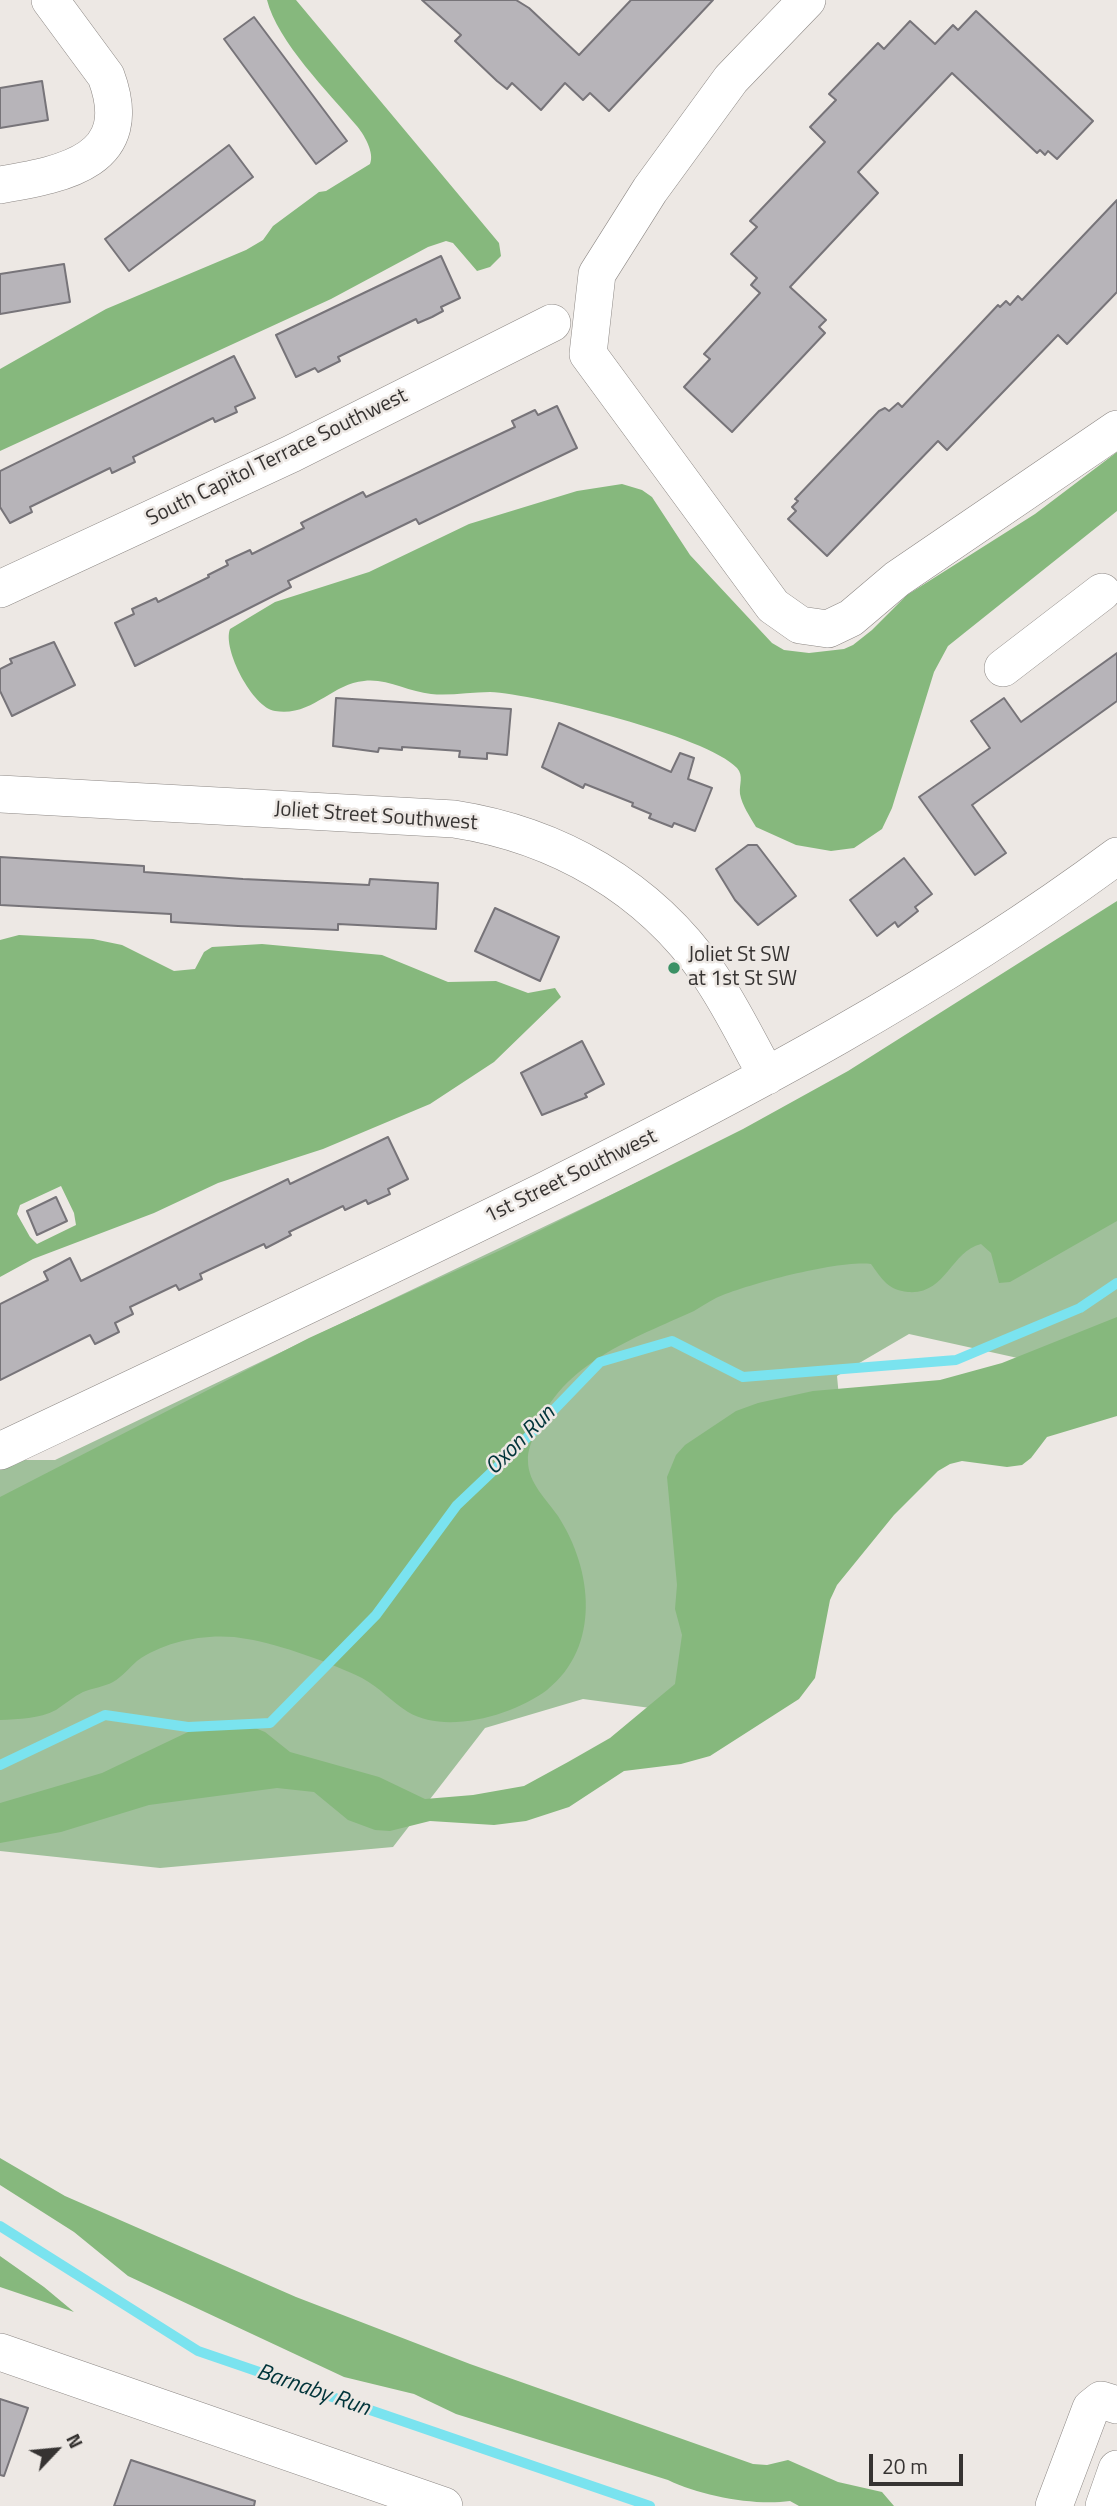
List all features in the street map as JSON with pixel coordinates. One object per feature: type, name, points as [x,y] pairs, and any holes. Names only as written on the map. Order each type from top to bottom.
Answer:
[{"type":"street","points":[[0,185],[58,174],[77,166],[101,148],[113,120],[111,90],[106,76],[50,0]]},
{"type":"street","points":[[807,0],[731,79],[650,190],[597,274],[588,354],[773,606],[800,625],[828,629],[851,618],[897,579],[1117,429]]},
{"type":"street","name":"South Capitol Terrace Southwest","points":[[0,589],[291,454],[552,323]]},
{"type":"street","points":[[1003,668],[1112,594]]},
{"type":"street","name":"Joliet Street Southwest","points":[[0,794],[454,819],[498,827],[541,841],[601,870],[663,919],[711,976],[767,1076]]},
{"type":"street","name":"1st Street Southwest","points":[[0,1451],[418,1253],[767,1076],[948,971],[1117,856]]},
{"type":"street","points":[[0,2353],[444,2506]]},
{"type":"street","points":[[1054,2506],[1091,2408],[1101,2400],[1117,2405]]},
{"type":"street","points":[[1104,2506],[1117,2469]]},
{"type":"green space","points":[[267,0],[296,0],[499,243],[501,256],[490,267],[477,271],[453,243],[446,241],[428,247],[331,299],[0,451],[0,369],[106,309],[246,250],[263,240],[273,226],[319,192],[326,191],[370,164],[370,149],[362,133],[292,49]]},
{"type":"green space","points":[[1117,452],[1117,511],[948,646],[934,672],[892,808],[882,829],[854,848],[831,851],[796,845],[756,827],[741,798],[741,777],[737,768],[720,756],[658,730],[544,700],[490,692],[431,694],[372,681],[352,683],[300,709],[275,711],[266,707],[249,689],[231,650],[230,629],[275,602],[369,572],[469,524],[577,491],[622,484],[642,490],[652,497],[690,555],[772,643],[784,650],[809,653],[844,649],[872,630],[907,595],[1035,514]]},
{"type":"green space","points":[[1117,901],[1117,1221],[1010,1282],[999,1283],[991,1253],[981,1244],[962,1255],[940,1280],[921,1291],[901,1291],[890,1286],[871,1264],[816,1269],[770,1280],[716,1298],[625,1343],[581,1370],[563,1387],[548,1407],[528,1454],[531,1477],[558,1516],[579,1560],[586,1607],[576,1652],[564,1672],[547,1690],[499,1714],[460,1722],[441,1722],[408,1712],[368,1682],[322,1661],[260,1642],[233,1637],[204,1637],[175,1643],[149,1654],[113,1682],[83,1692],[49,1713],[29,1718],[0,1720],[0,1497],[309,1338],[503,1249],[743,1129],[848,1071]]},
{"type":"green space","points":[[1117,917],[1117,1359],[1063,1368],[909,1334],[837,1376],[850,1514],[703,1715],[583,1699],[485,1728],[393,1847],[160,1868],[0,1851],[0,1460],[55,1460],[950,1033]]},
{"type":"green space","points":[[19,935],[93,939],[122,945],[174,971],[195,969],[204,952],[212,947],[262,944],[382,955],[448,982],[496,981],[528,993],[555,988],[561,997],[494,1062],[430,1104],[323,1149],[218,1183],[154,1213],[33,1259],[0,1277],[0,940]],"holes":[[[61,1186],[74,1213],[76,1225],[37,1244],[17,1214],[20,1205]]]},
{"type":"green space","points":[[1117,1317],[1117,1416],[1047,1437],[1022,1465],[1007,1467],[962,1461],[938,1471],[894,1515],[837,1585],[830,1600],[815,1678],[799,1699],[710,1756],[681,1764],[624,1771],[569,1807],[526,1821],[494,1825],[430,1821],[390,1831],[375,1830],[348,1820],[314,1792],[277,1788],[149,1805],[61,1832],[0,1843],[0,1803],[102,1773],[188,1732],[211,1726],[248,1725],[265,1732],[290,1752],[379,1777],[425,1799],[473,1795],[524,1786],[610,1738],[675,1684],[682,1635],[675,1609],[677,1585],[667,1477],[676,1455],[685,1445],[736,1411],[758,1403],[813,1391],[940,1380],[1002,1363]]},
{"type":"green space","points":[[0,2158],[65,2196],[296,2297],[470,2364],[753,2464],[767,2465],[788,2460],[838,2482],[882,2492],[894,2506],[799,2506],[790,2501],[744,2501],[712,2495],[456,2414],[414,2394],[344,2377],[128,2276],[74,2232],[0,2185]]},
{"type":"green space","points":[[0,2256],[44,2287],[74,2312],[0,2287]]},
{"type":"building","points":[[422,0],[516,0],[529,8],[579,55],[631,0],[713,0],[609,111],[590,93],[583,100],[565,83],[541,110],[512,83],[507,89],[497,81],[455,41],[461,35]]},
{"type":"building","points":[[976,11],[1093,121],[1057,159],[1048,151],[1045,155],[1040,150],[1037,153],[952,73],[858,172],[878,193],[790,287],[826,320],[819,327],[825,333],[732,432],[684,387],[710,359],[704,354],[760,293],[751,285],[757,278],[731,254],[757,227],[750,221],[825,142],[810,127],[836,100],[829,94],[878,43],[884,49],[910,21],[935,44],[953,25],[958,30]]},
{"type":"building","points":[[254,17],[347,141],[316,164],[224,39]]},
{"type":"building","points":[[42,81],[48,120],[0,128],[0,88]]},
{"type":"building","points":[[229,145],[253,177],[129,271],[105,239]]},
{"type":"building","points":[[1117,200],[1117,292],[1067,344],[1058,335],[947,450],[938,441],[827,556],[788,519],[796,511],[792,507],[798,501],[795,499],[879,411],[885,408],[889,411],[898,403],[902,407],[998,305],[1000,307],[1006,301],[1010,305],[1018,296],[1022,300]]},
{"type":"building","points":[[441,256],[460,298],[441,307],[443,311],[432,317],[418,323],[416,319],[338,357],[340,361],[318,372],[315,368],[296,377],[276,335]]},
{"type":"building","points":[[64,264],[70,302],[0,314],[0,274]]},
{"type":"building","points":[[234,356],[255,398],[235,407],[237,412],[215,422],[213,418],[133,457],[135,462],[112,473],[110,468],[30,507],[32,512],[10,523],[0,507],[0,471]]},
{"type":"building","points":[[557,406],[577,448],[419,524],[416,519],[288,581],[291,587],[135,666],[115,623],[134,614],[132,609],[156,598],[158,602],[209,577],[208,575],[228,565],[226,561],[250,550],[252,554],[304,528],[301,523],[363,492],[366,497],[515,427],[512,421],[535,410],[538,415]]},
{"type":"building","points":[[54,642],[75,685],[12,716],[0,691],[0,669],[12,663],[10,659]]},
{"type":"building","points":[[1117,653],[1117,701],[972,805],[1006,853],[975,875],[919,797],[990,748],[971,721],[1004,698],[1021,722]]},
{"type":"building","points":[[336,698],[511,709],[507,755],[487,753],[487,759],[459,757],[460,751],[402,747],[402,750],[379,748],[378,752],[333,746]]},
{"type":"building","points":[[559,723],[671,772],[680,753],[694,758],[688,779],[712,788],[695,831],[674,823],[672,827],[649,818],[651,814],[632,806],[633,803],[585,784],[583,788],[542,767]]},
{"type":"building","points":[[748,845],[757,845],[796,896],[758,925],[735,900],[716,869]]},
{"type":"building","points":[[0,857],[144,866],[144,872],[243,879],[369,885],[370,879],[438,883],[436,929],[338,924],[338,930],[238,926],[171,922],[171,914],[0,905]]},
{"type":"building","points":[[904,858],[932,894],[915,907],[918,911],[898,927],[895,922],[877,936],[850,900]]},
{"type":"building","points":[[495,908],[559,937],[540,981],[475,951]]},
{"type":"building","points":[[582,1041],[604,1084],[585,1094],[587,1097],[542,1115],[521,1073]]},
{"type":"building","points":[[388,1137],[408,1179],[388,1189],[390,1194],[368,1204],[366,1200],[345,1210],[343,1206],[289,1232],[291,1235],[266,1248],[264,1244],[200,1274],[202,1279],[179,1290],[176,1285],[130,1307],[133,1314],[115,1323],[119,1332],[95,1344],[90,1335],[0,1380],[0,1304],[48,1280],[44,1272],[70,1258],[81,1281],[288,1179],[290,1184]]},
{"type":"building","points":[[56,1197],[67,1221],[37,1235],[27,1211]]},
{"type":"building","points":[[0,2399],[28,2408],[4,2476],[0,2475]]},
{"type":"building","points":[[131,2460],[255,2501],[254,2506],[114,2506]]},
{"type":"waterway","name":"Oxon Run","points":[[0,1765],[105,1715],[188,1727],[270,1723],[376,1615],[457,1505],[517,1448],[600,1362],[672,1341],[743,1377],[956,1360],[1080,1308],[1117,1283]]},
{"type":"waterway","name":"Barnaby Run","points":[[0,2226],[198,2351],[650,2506]]},
{"type":"place","name":"Joliet St SW at 1st St SW","points":[[674,968]]}]
